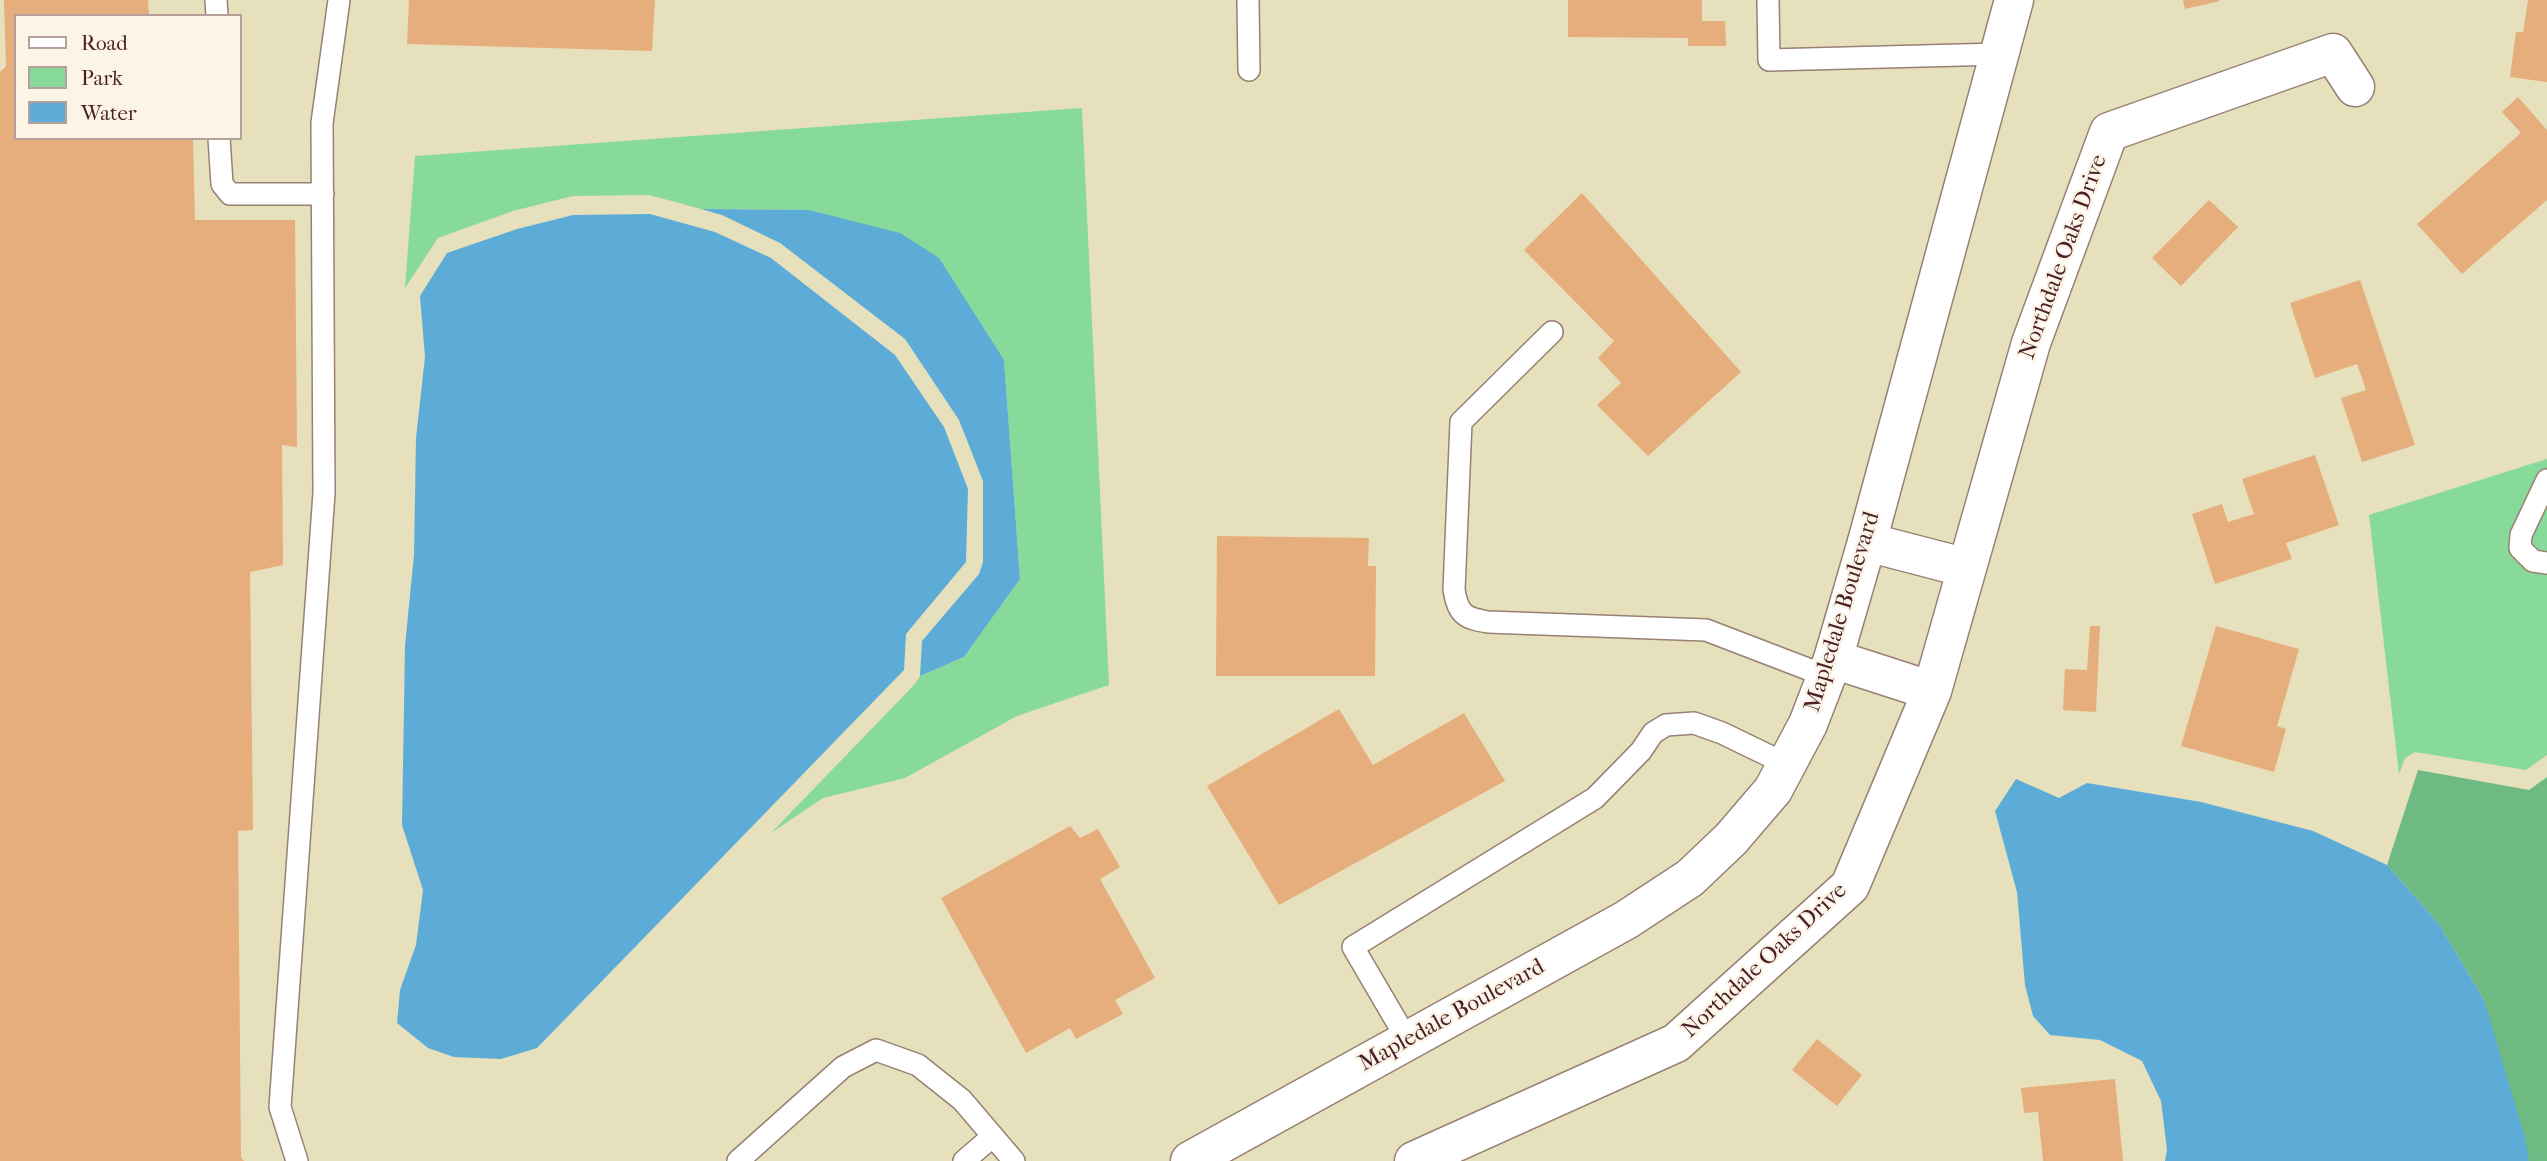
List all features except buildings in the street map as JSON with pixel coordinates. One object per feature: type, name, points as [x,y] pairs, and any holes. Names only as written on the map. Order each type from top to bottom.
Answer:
[{"type":"street","name":"Mapledale Boulevard","points":[[1190,1161],[1626,920],[1690,878],[1731,839],[1773,790],[1808,724],[1829,667],[1867,542],[2014,0]]},
{"type":"street","name":"Northdale Oaks Drive","points":[[1414,1161],[1676,1043],[1850,886],[1932,691],[2031,343],[2109,132],[2333,53],[2355,87]]},
{"type":"street","points":[[1867,542],[1967,568]]},
{"type":"street","points":[[1829,667],[1932,691]]},
{"type":"lane","points":[[297,1161],[280,1107],[324,493],[322,123],[339,0]]},
{"type":"lane","points":[[1248,0],[1249,70]]},
{"type":"lane","points":[[1768,0],[1769,60],[1999,54]]},
{"type":"lane","points":[[219,140],[222,184],[230,194],[323,194]]},
{"type":"lane","points":[[1552,332],[1461,422],[1454,590],[1460,612],[1470,619],[1488,622],[1706,630],[1829,667]]},
{"type":"lane","points":[[2547,480],[2521,535],[2520,548],[2533,561],[2547,564]]},
{"type":"lane","points":[[1408,1041],[1353,947],[1594,798],[1640,751],[1653,733],[1666,725],[1694,723],[1722,733],[1787,764]]},
{"type":"lane","points":[[738,1161],[843,1067],[876,1050],[918,1065],[962,1100],[1014,1161]]},
{"type":"lane","points":[[964,1161],[993,1136]]},
{"type":"green space","points":[[1082,108],[1109,685],[1017,716],[905,778],[823,798],[771,833],[920,676],[964,657],[1020,579],[1004,360],[809,210],[701,209],[649,195],[573,196],[513,211],[438,238],[405,288],[415,156]]},
{"type":"green space","points":[[2547,459],[2547,755],[2526,770],[2415,752],[2405,758],[2399,774],[2369,515]]},
{"type":"green space","points":[[2418,770],[2529,790],[2547,777],[2547,1161],[2527,1161],[2484,1000],[2439,924],[2387,865]]},
{"type":"water","points":[[701,209],[809,210],[900,233],[939,258],[1004,360],[1020,579],[964,657],[920,676],[922,641],[979,574],[983,562],[983,481],[959,420],[905,339],[780,243],[722,215]]},
{"type":"water","points":[[650,214],[715,232],[771,258],[895,355],[944,427],[968,489],[966,562],[906,634],[904,670],[537,1048],[501,1059],[454,1057],[428,1048],[397,1023],[400,990],[416,945],[423,890],[402,825],[405,646],[414,555],[416,438],[425,357],[420,296],[447,253],[517,229],[573,215]]},
{"type":"water","points":[[2016,779],[2059,798],[2087,783],[2201,802],[2313,831],[2387,865],[2439,924],[2484,1000],[2525,1138],[2529,1161],[2165,1161],[2167,1150],[2161,1101],[2142,1061],[2100,1040],[2050,1035],[2033,1016],[2025,985],[2017,892],[1995,811]]}]
